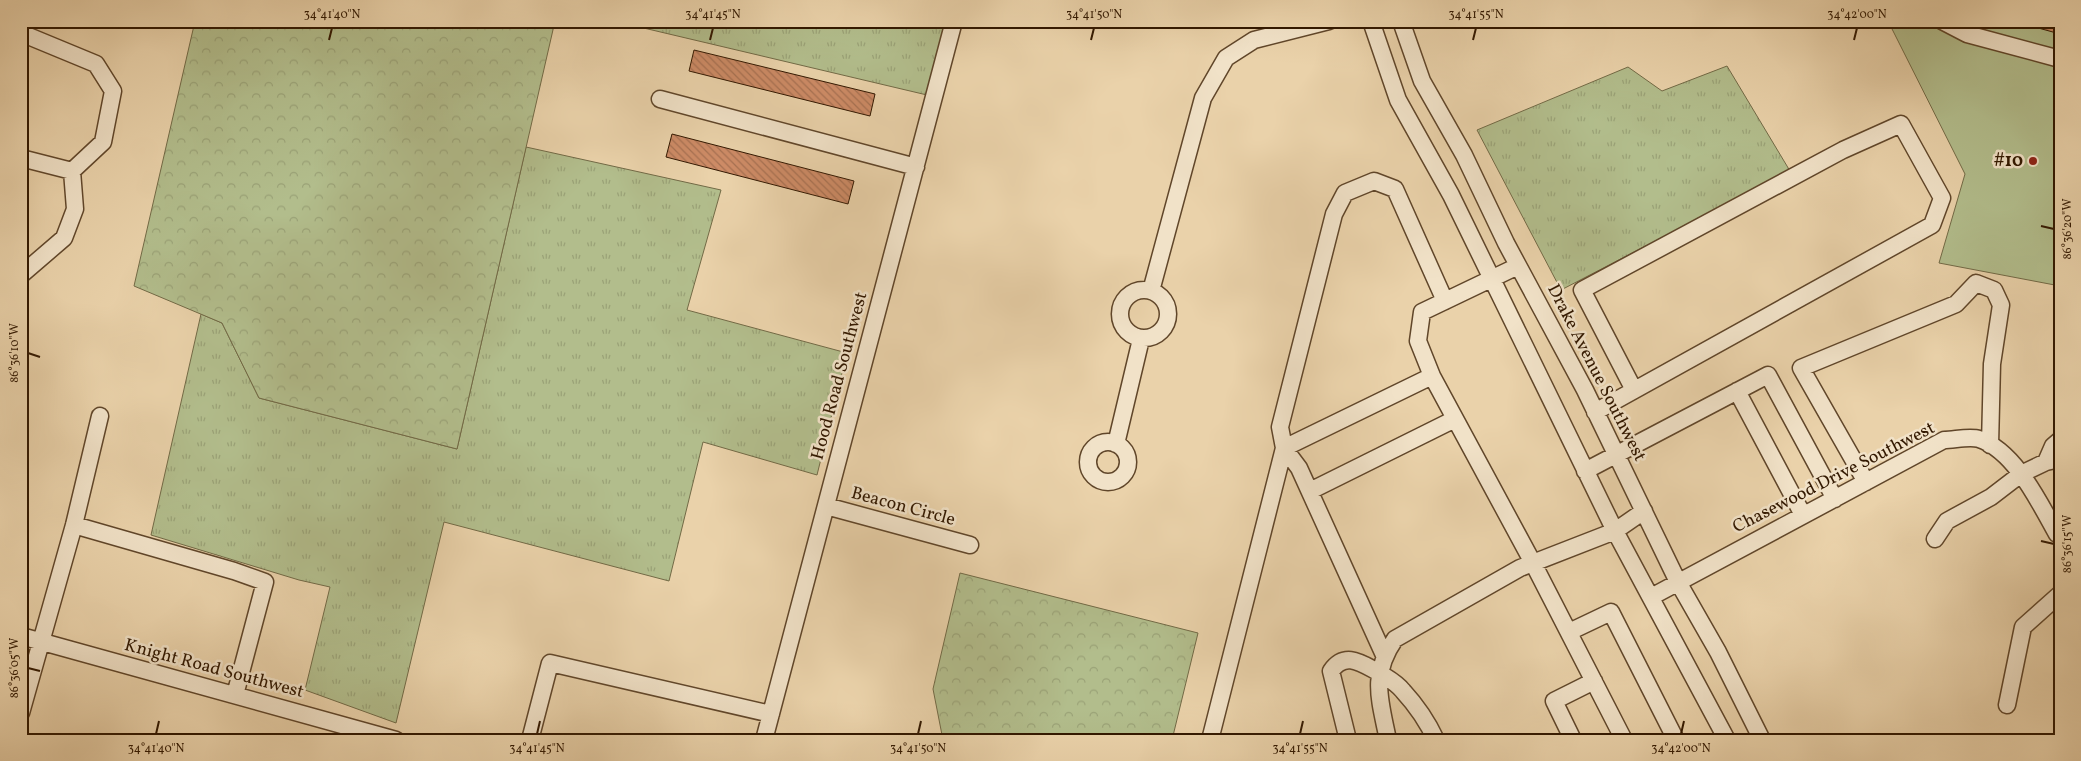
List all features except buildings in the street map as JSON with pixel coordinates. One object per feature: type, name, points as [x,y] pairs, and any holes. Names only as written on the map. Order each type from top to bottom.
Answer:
[{"type":"street","name":"Hood Road Southwest","points":[[764,740],[954,21]]},
{"type":"street","points":[[1151,291],[1203,98],[1226,58],[1254,40],[1329,21]]},
{"type":"street","points":[[1371,21],[1398,100],[1451,196],[1615,530],[1727,740]]},
{"type":"street","name":"Drake Avenue Southwest","points":[[1401,21],[1422,81],[1464,155],[1518,266],[1595,412],[1678,582],[1718,652],[1762,740]]},
{"type":"street","points":[[1942,21],[1967,34],[2060,59]]},
{"type":"street","points":[[21,33],[96,64],[113,92],[103,142],[72,171]]},
{"type":"street","points":[[660,100],[916,167]]},
{"type":"street","points":[[1595,412],[1932,225],[1942,198],[1901,124],[1843,150],[1582,290],[1634,390]]},
{"type":"street","points":[[21,158],[72,171]]},
{"type":"street","points":[[21,276],[64,238],[75,209],[72,171]]},
{"type":"street","points":[[1210,740],[1284,448],[1280,427],[1334,214],[1345,194],[1374,181],[1395,189],[1445,300]]},
{"type":"street","points":[[1518,266],[1422,312],[1418,341],[1432,376],[1533,563],[1624,740]]},
{"type":"street","points":[[1866,482],[1801,368],[1956,304],[1976,283],[1994,290],[2001,305],[1992,364],[1990,445]]},
{"type":"street","points":[[1143,290],[1151,291],[1164,300],[1168,307],[1167,323],[1157,336],[1141,339],[1127,332],[1120,318],[1120,310],[1128,296],[1143,290]]},
{"type":"street","points":[[1116,444],[1141,339]]},
{"type":"street","points":[[1585,471],[1617,456],[1768,374],[1835,498]]},
{"type":"street","points":[[1284,448],[1432,376]]},
{"type":"street","points":[[1737,392],[1803,515]]},
{"type":"street","points":[[21,713],[74,525],[100,416]]},
{"type":"street","points":[[1310,491],[1455,419]]},
{"type":"street","name":"Chasewood Drive Southwest","points":[[1651,597],[1944,440],[1978,438],[2006,456],[2030,485],[2056,534],[2060,535]]},
{"type":"street","points":[[1934,539],[1947,521],[1991,497],[2021,474],[2053,460],[2053,446],[2060,440]]},
{"type":"street","points":[[1284,448],[1299,468],[1384,655]]},
{"type":"street","name":"Beacon Circle","points":[[826,506],[970,546]]},
{"type":"street","points":[[1388,740],[1378,694],[1384,655],[1396,639],[1456,603],[1533,563],[1615,530],[1644,510]]},
{"type":"street","points":[[74,525],[234,571],[265,582],[235,695]]},
{"type":"street","points":[[2007,705],[2024,627],[2060,594]]},
{"type":"street","points":[[1569,632],[1611,612],[1676,740]]},
{"type":"street","name":"Knight Road Southwest","points":[[21,636],[396,740]]},
{"type":"street","points":[[1348,740],[1331,671],[1336,664],[1356,659],[1393,680],[1404,691],[1436,740]]},
{"type":"street","points":[[530,740],[550,663],[771,714]]},
{"type":"street","points":[[1573,740],[1554,701],[1594,681]]},
{"type":"green space","points":[[195,21],[555,21],[457,449],[259,398],[222,323],[134,286]]},
{"type":"green space","points":[[614,21],[946,21],[927,95]]},
{"type":"green space","points":[[1888,21],[2060,21],[2060,286],[1939,263],[1965,174]]},
{"type":"green space","points":[[1727,66],[1790,171],[1561,290],[1477,130],[1628,67],[1662,91]]},
{"type":"green space","points":[[526,147],[721,190],[687,310],[847,353],[817,475],[703,442],[669,581],[444,522],[396,723],[305,690],[330,587],[299,580],[151,535],[201,314],[222,323],[259,398],[457,449]]},
{"type":"green space","points":[[960,573],[1198,633],[1172,740],[943,740],[933,689]]},
{"type":"place","name":"#10","points":[[2033,161]]}]
